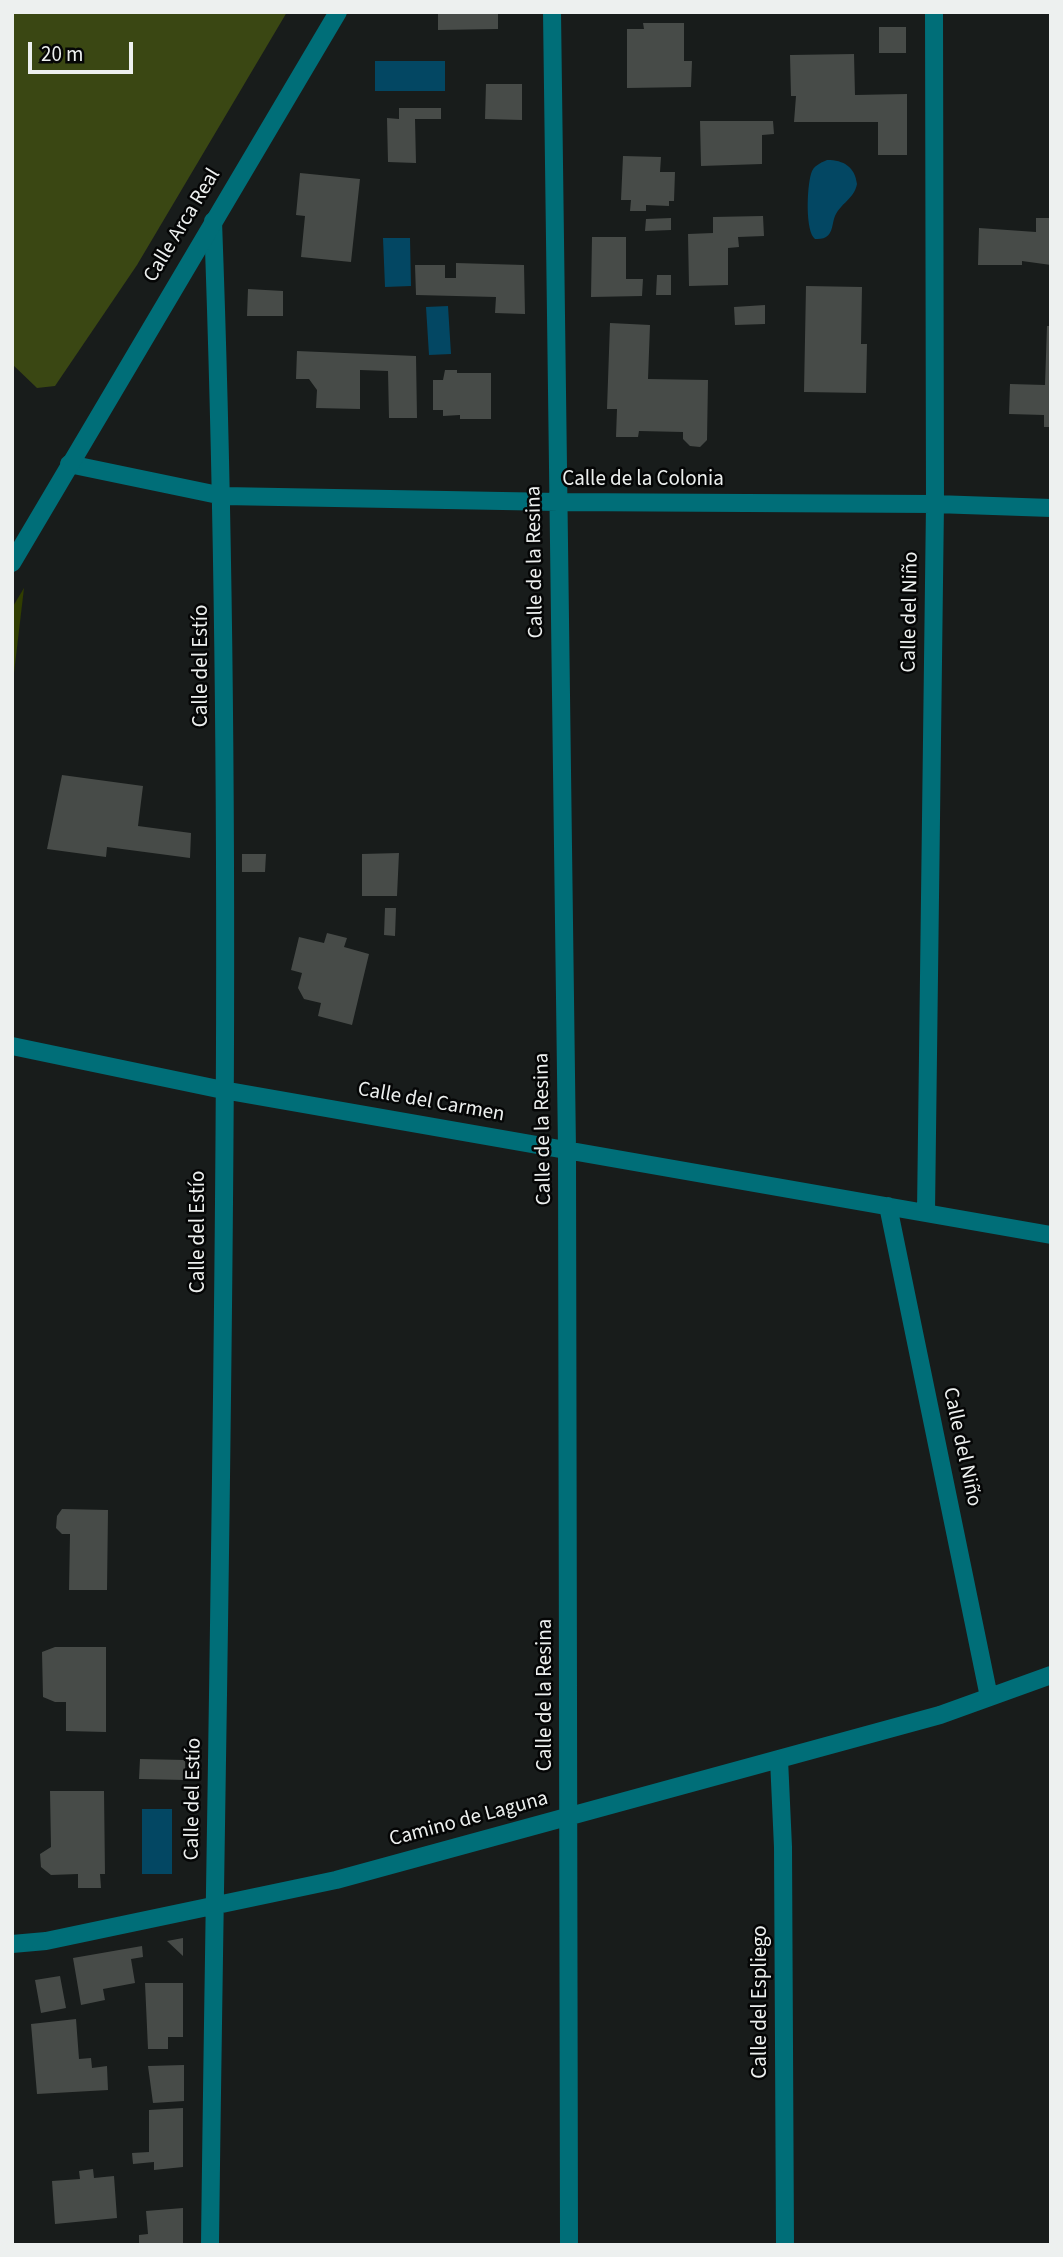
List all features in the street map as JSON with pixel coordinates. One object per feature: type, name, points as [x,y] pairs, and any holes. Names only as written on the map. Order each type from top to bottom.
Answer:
[{"type":"street","name":"Calle Arca Real","points":[[12,564],[338,12]]},
{"type":"street","name":"Calle de la Resina","points":[[552,12],[567,1149],[569,2245]]},
{"type":"street","name":"Calle del Niño","points":[[926,1212],[935,504],[934,12]]},
{"type":"street","name":"Calle del Estío","points":[[210,2245],[223,1090],[223,496],[213,220]]},
{"type":"street","name":"Calle de la Colonia","points":[[69,464],[223,496],[558,502],[935,504],[1051,508]]},
{"type":"street","name":"Calle del Carmen","points":[[12,1046],[223,1090],[1051,1236]]},
{"type":"street","name":"Calle del Niño","points":[[888,1206],[989,1697]]},
{"type":"street","name":"Camino de Laguna","points":[[12,1944],[46,1941],[336,1880],[940,1715],[1051,1675]]},
{"type":"street","name":"Calle del Espliego","points":[[779,1759],[783,1847],[785,2245]]},
{"type":"green space","points":[[12,12],[287,12],[137,265],[55,386],[37,388],[12,364]]},
{"type":"green space","points":[[24,588],[12,690],[12,608]]},
{"type":"water","points":[[375,61],[445,61],[445,91],[375,91]]},
{"type":"water","points":[[827,160],[839,161],[848,166],[854,173],[857,184],[853,194],[835,216],[828,235],[815,239],[808,218],[810,180],[813,169]]},
{"type":"water","points":[[383,238],[410,238],[411,286],[385,287]]},
{"type":"water","points":[[448,306],[451,354],[429,355],[426,307]]},
{"type":"water","points":[[142,1809],[172,1809],[172,1874],[142,1874]]},
{"type":"building","points":[[438,12],[498,12],[498,29],[438,30]]},
{"type":"building","points":[[643,23],[684,23],[684,61],[692,61],[691,87],[627,88],[627,29],[644,29]]},
{"type":"building","points":[[879,27],[906,27],[906,53],[879,53]]},
{"type":"building","points":[[854,54],[855,95],[907,94],[907,155],[878,155],[878,122],[794,122],[796,96],[791,96],[790,55]]},
{"type":"building","points":[[486,84],[522,84],[522,120],[485,119]]},
{"type":"building","points":[[399,108],[441,108],[441,119],[415,119],[416,163],[388,162],[387,118],[399,119]]},
{"type":"building","points":[[700,121],[773,121],[774,134],[762,135],[762,164],[701,166]]},
{"type":"building","points":[[623,156],[661,157],[660,172],[675,172],[674,201],[669,201],[669,206],[646,205],[646,211],[630,211],[631,200],[621,200]]},
{"type":"building","points":[[300,173],[360,179],[351,262],[301,257],[305,216],[296,215]]},
{"type":"building","points":[[763,216],[764,236],[738,237],[739,247],[728,248],[728,285],[689,286],[688,234],[713,233],[713,217]]},
{"type":"building","points":[[671,218],[671,230],[645,231],[646,219]]},
{"type":"building","points":[[1036,218],[1051,218],[1051,265],[1022,261],[1022,265],[978,265],[979,228],[1036,232]]},
{"type":"building","points":[[592,237],[626,237],[626,279],[643,279],[642,296],[591,297]]},
{"type":"building","points":[[456,263],[524,265],[525,314],[495,313],[496,297],[416,295],[415,265],[445,265],[445,278],[456,278]]},
{"type":"building","points":[[657,275],[671,275],[671,295],[656,295]]},
{"type":"building","points":[[806,286],[862,287],[861,344],[867,344],[866,393],[804,392]]},
{"type":"building","points":[[248,289],[283,291],[283,316],[247,316]]},
{"type":"building","points":[[765,305],[765,324],[735,325],[734,307]]},
{"type":"building","points":[[610,323],[650,325],[648,379],[708,380],[707,440],[700,447],[690,446],[683,439],[683,432],[639,431],[638,437],[616,437],[617,409],[607,409]]},
{"type":"building","points":[[1047,326],[1051,326],[1051,427],[1044,427],[1044,415],[1009,414],[1010,384],[1045,385]]},
{"type":"building","points":[[297,351],[416,356],[417,418],[389,418],[388,371],[360,370],[360,409],[316,408],[317,390],[309,379],[296,379]]},
{"type":"building","points":[[445,370],[457,370],[457,373],[491,373],[491,419],[460,419],[460,415],[443,416],[443,410],[433,410],[433,380],[443,380]]},
{"type":"building","points":[[62,775],[143,786],[138,826],[191,833],[190,858],[107,847],[106,857],[47,849]]},
{"type":"building","points":[[399,853],[397,896],[362,896],[362,854]]},
{"type":"building","points":[[242,854],[266,854],[265,872],[242,872]]},
{"type":"building","points":[[385,908],[396,908],[395,936],[384,935]]},
{"type":"building","points":[[327,933],[347,938],[344,947],[369,954],[352,1025],[318,1016],[321,1003],[304,999],[298,988],[302,973],[291,970],[299,937],[324,943]]},
{"type":"building","points":[[62,1509],[108,1510],[107,1590],[69,1590],[70,1534],[62,1534],[56,1528],[57,1516]]},
{"type":"building","points":[[55,1647],[106,1647],[106,1732],[66,1731],[66,1702],[55,1702],[43,1697],[42,1652]]},
{"type":"building","points":[[140,1759],[185,1760],[185,1780],[139,1779]]},
{"type":"building","points":[[50,1791],[104,1791],[105,1874],[100,1874],[101,1888],[78,1888],[78,1874],[51,1875],[41,1867],[40,1854],[51,1847]]},
{"type":"building","points":[[183,1938],[183,1956],[167,1941]]},
{"type":"building","points":[[142,1946],[143,1957],[131,1959],[135,1983],[103,1989],[105,2000],[81,2005],[73,1958]]},
{"type":"building","points":[[60,1976],[66,2008],[41,2013],[35,1980]]},
{"type":"building","points":[[145,1983],[183,1983],[183,2037],[168,2037],[168,2049],[148,2049]]},
{"type":"building","points":[[76,2019],[79,2059],[91,2058],[92,2068],[107,2066],[108,2090],[37,2094],[31,2024]]},
{"type":"building","points":[[184,2065],[184,2101],[153,2103],[148,2066]]},
{"type":"building","points":[[183,2108],[183,2167],[154,2170],[154,2162],[133,2164],[132,2153],[149,2152],[149,2110]]},
{"type":"building","points":[[93,2169],[94,2178],[114,2176],[117,2218],[55,2224],[52,2181],[80,2179],[79,2171]]},
{"type":"building","points":[[183,2208],[183,2245],[139,2245],[139,2235],[148,2234],[146,2211]]}]
